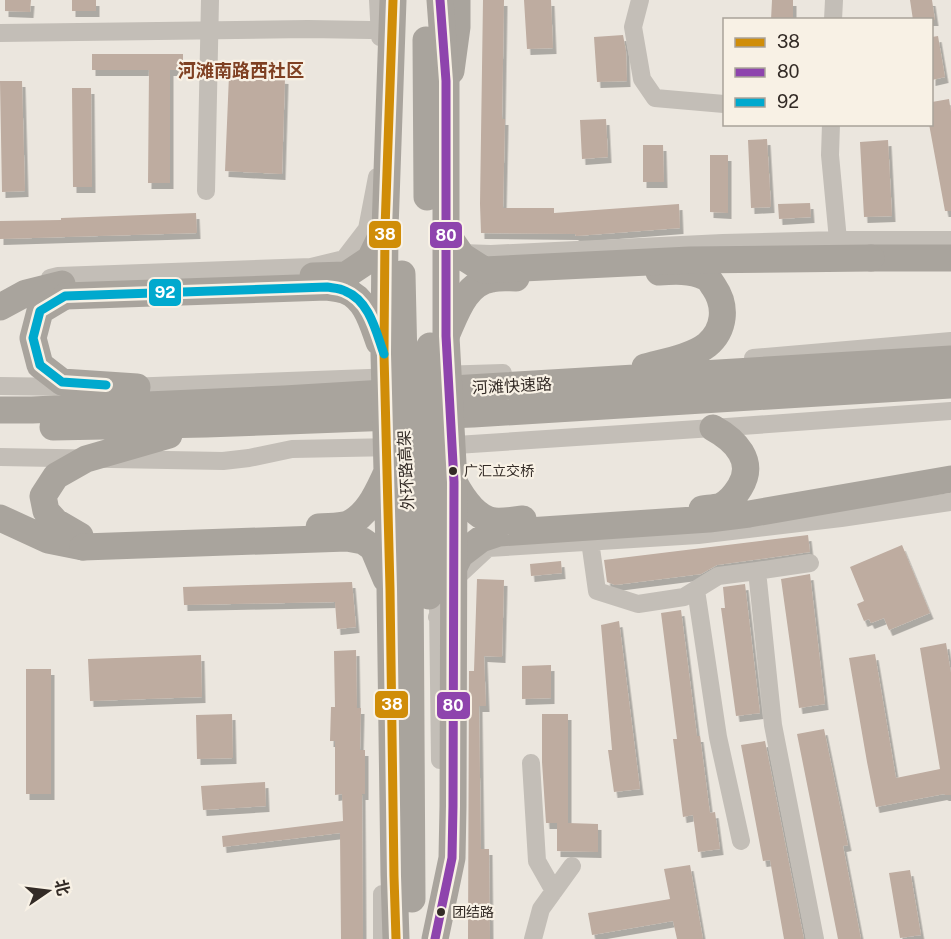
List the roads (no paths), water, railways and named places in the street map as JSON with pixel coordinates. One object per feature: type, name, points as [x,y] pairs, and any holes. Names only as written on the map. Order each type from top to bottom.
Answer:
[{"type":"highway","points":[[383,0],[391,71]]},
{"type":"highway","points":[[393,0],[385,229],[384,354],[396,939]]},
{"type":"highway","name":"外环路高架","points":[[402,0],[400,176],[404,428],[410,565],[413,836],[411,939]]},
{"type":"highway","name":"外环路高架","points":[[426,0],[433,939]]},
{"type":"highway","points":[[433,939],[453,858],[454,482],[443,240],[446,81],[442,0]]},
{"type":"highway","points":[[446,102],[458,27],[457,0]]},
{"type":"highway","points":[[0,305],[26,293],[346,275],[370,258],[385,229]]},
{"type":"highway","points":[[443,240],[453,243],[462,255],[484,270],[690,260],[951,258]]},
{"type":"highway","points":[[446,336],[460,306],[473,286],[490,279],[675,271],[694,273],[708,278],[720,295],[723,316],[718,334],[705,347],[689,355],[645,368]]},
{"type":"highway","points":[[137,387],[62,382],[40,365],[33,338],[40,311],[64,290],[327,287],[346,291],[368,311],[384,354]]},
{"type":"highway","name":"河滩快速路","points":[[0,410],[284,399],[951,359]]},
{"type":"highway","name":"河滩快速路","points":[[0,428],[206,424],[473,414],[951,385]]},
{"type":"highway","points":[[206,424],[86,459],[56,476],[43,496],[46,511],[56,522],[82,541],[330,526],[346,524],[362,515],[387,473]]},
{"type":"highway","points":[[454,482],[460,494],[477,513],[494,521],[684,512],[721,506],[734,498],[746,478],[745,459],[735,444],[712,428]]},
{"type":"highway","points":[[453,569],[460,555],[481,539],[499,533],[709,519],[951,479]]},
{"type":"highway","points":[[0,518],[48,540],[347,538],[363,541],[373,548],[390,589]]},
{"type":"street","points":[[206,191],[210,0]]},
{"type":"street","points":[[358,378],[374,364],[378,354],[379,337],[376,283],[384,125],[378,0]]},
{"type":"street","points":[[442,0],[440,221],[443,240],[440,358],[450,375]]},
{"type":"street","points":[[640,0],[633,27],[642,79],[655,98],[723,104]]},
{"type":"street","points":[[834,0],[834,18]]},
{"type":"street","points":[[0,33],[370,30],[380,28]]},
{"type":"street","points":[[831,126],[830,155],[838,240]]},
{"type":"street","points":[[0,305],[19,285],[58,276],[311,267],[344,259],[367,229],[383,146]]},
{"type":"street","points":[[443,240],[491,254],[723,243],[951,240]]},
{"type":"street","points":[[0,386],[137,387],[645,368],[951,341]]},
{"type":"street","points":[[0,457],[223,462],[292,448],[468,445],[951,411]]},
{"type":"street","points":[[444,939],[438,553],[435,495],[452,458],[468,445]]},
{"type":"street","points":[[366,448],[378,473],[382,490],[382,939]]},
{"type":"street","points":[[438,617],[458,576],[488,548],[698,535],[951,502]]},
{"type":"street","points":[[590,541],[597,591],[638,604],[684,597],[718,576],[810,563]]},
{"type":"street","points":[[757,571],[773,724],[815,939]]},
{"type":"street","points":[[696,590],[718,737],[741,841]]},
{"type":"street","points":[[531,763],[537,861],[554,891]]},
{"type":"street","points":[[533,939],[541,909],[572,866]]},
{"type":"place","name":"广汇立交桥","points":[[453,471]]},
{"type":"place","name":"团结路","points":[[441,912]]},
{"type":"district","name":"河滩南路西社区","points":[[241,70]]}]
